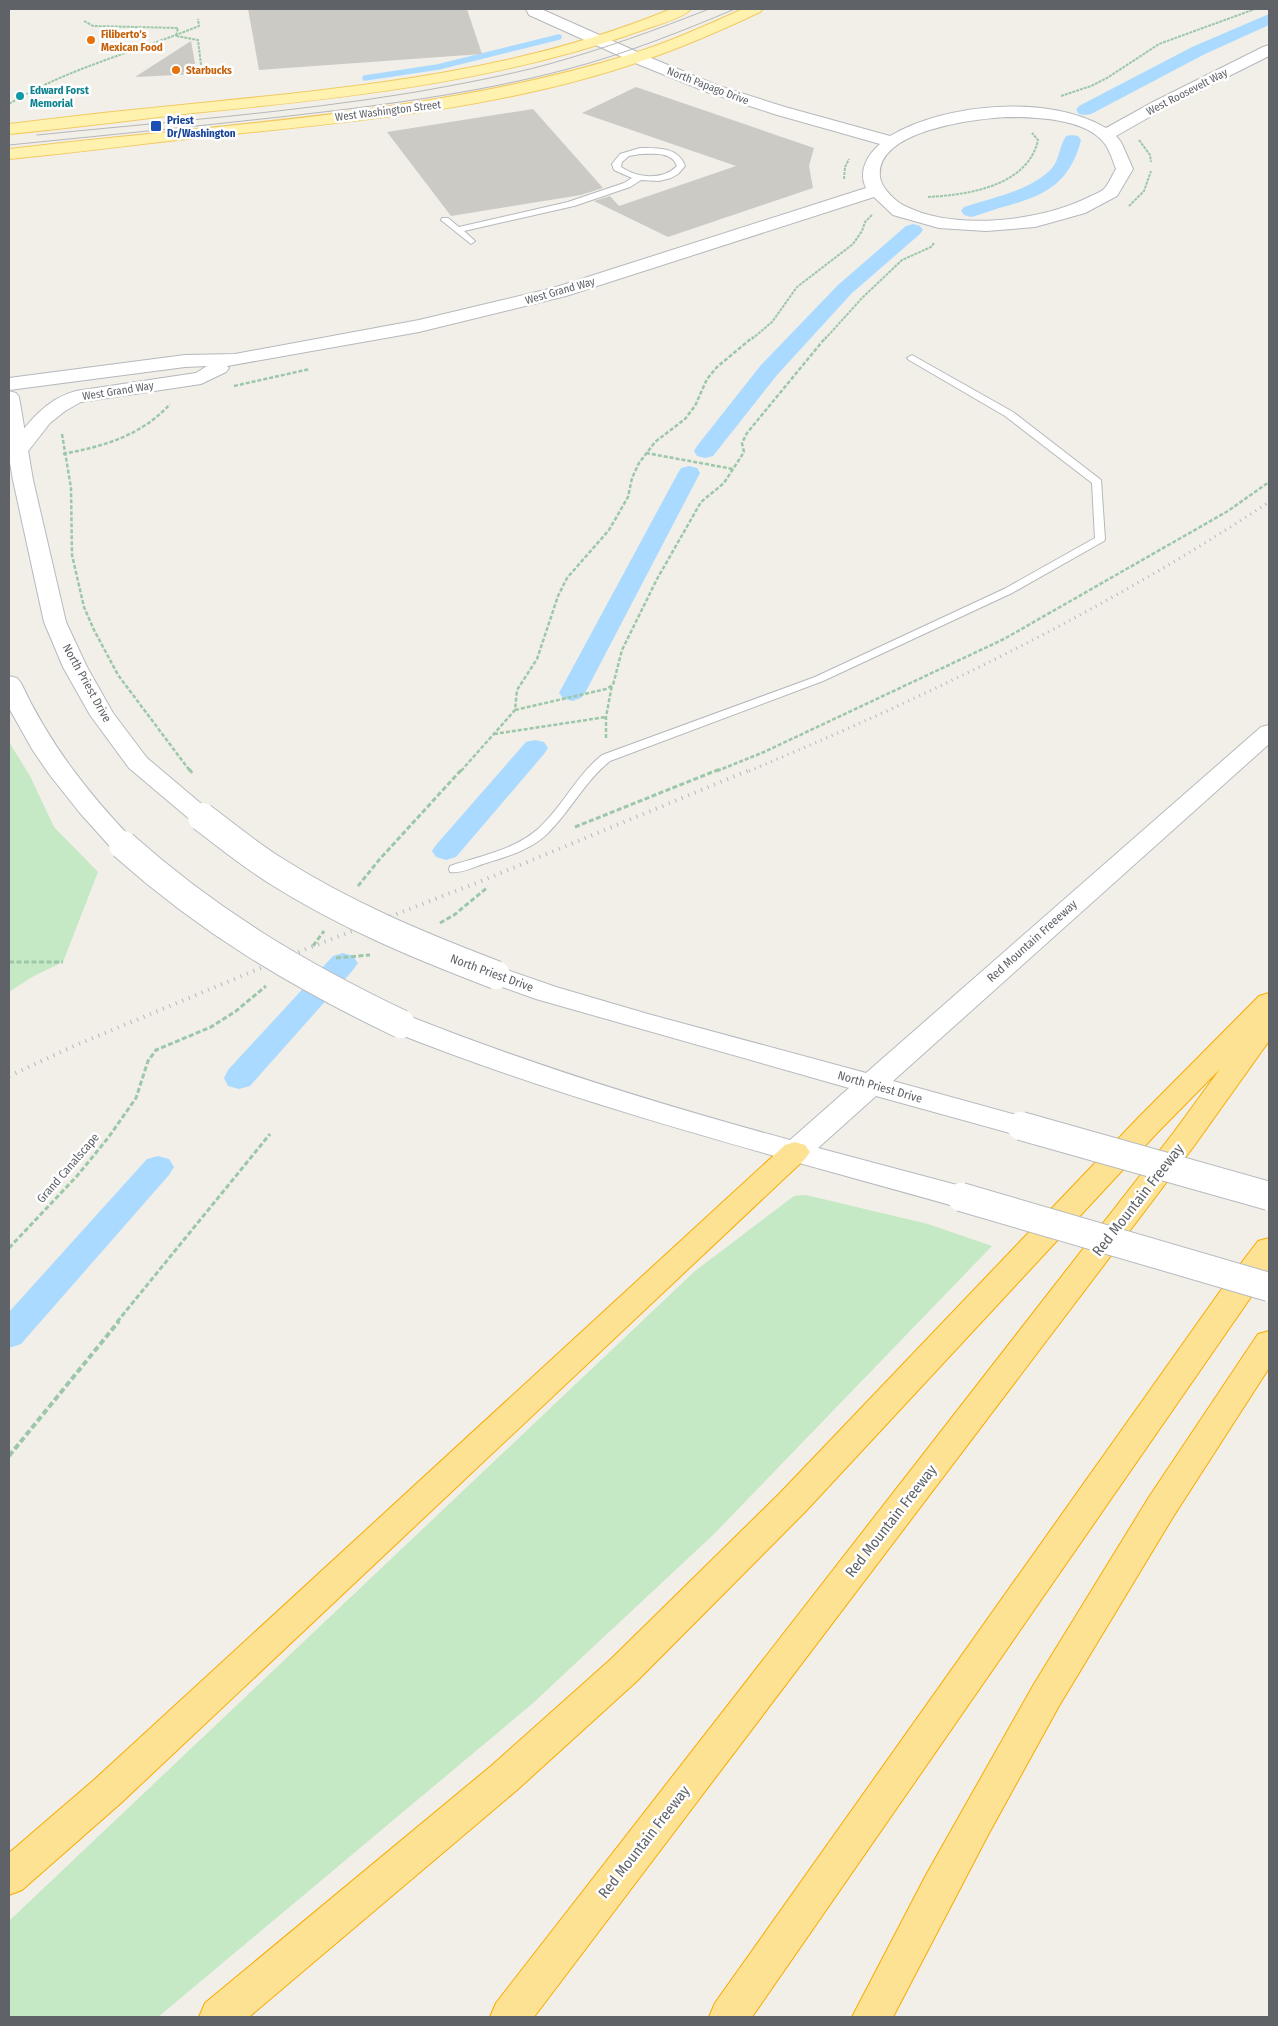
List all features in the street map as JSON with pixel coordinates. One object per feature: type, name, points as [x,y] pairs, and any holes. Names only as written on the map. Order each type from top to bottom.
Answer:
[{"type":"highway","points":[[219,2017],[504,1778],[645,1650],[794,1502],[1147,1126],[1269,1002]]},
{"type":"highway","name":"Red Mountain Freeway","points":[[510,2017],[1184,1139],[1269,1022]]},
{"type":"highway","points":[[9,1877],[108,1791],[795,1152]]},
{"type":"highway","points":[[729,2017],[1237,1291],[1269,1249]]},
{"type":"highway","points":[[872,2017],[969,1832],[1034,1718],[1161,1507],[1269,1343]]},
{"type":"highway","points":[[9,1891],[108,1791]]},
{"type":"main road","name":"West Washington Street","points":[[9,129],[327,95],[414,83],[517,62],[599,33],[620,33],[683,9]]},
{"type":"main road","name":"West Washington Street","points":[[9,154],[427,106],[550,82],[635,57],[718,27],[755,9]]},
{"type":"street","name":"North Papago Drive","points":[[534,9],[534,12],[599,33],[635,57],[735,97],[895,140]]},
{"type":"street","points":[[562,9],[585,18]]},
{"type":"street","name":"North Papago Drive","points":[[620,33],[778,102],[895,140]]},
{"type":"street","name":"West Roosevelt Way","points":[[1106,135],[1162,104],[1269,50]]},
{"type":"street","points":[[992,113],[1033,113],[1083,123],[1106,135],[1123,156],[1123,173],[1119,183],[1098,201],[1079,210],[1024,224],[988,227],[949,224],[927,219],[891,206],[876,191],[872,182],[871,167],[883,150],[895,140],[943,120],[992,113]]},
{"type":"street","name":"West Grand Way","points":[[9,384],[185,361],[235,360],[409,328],[568,289],[852,197],[876,191]]},
{"type":"street","points":[[409,328],[427,342]]},
{"type":"street","name":"West Grand Way","points":[[16,466],[35,426],[62,402],[76,398],[201,378],[235,360]]},
{"type":"street","name":"North Priest Drive","points":[[9,397],[16,466],[55,622],[75,667],[102,715],[138,763],[202,816],[275,871],[342,908],[411,942],[546,993],[640,1021],[1269,1196]]},
{"type":"street","points":[[9,683],[24,715],[65,781],[84,804],[124,845],[191,903],[255,947],[359,1005],[458,1048],[546,1080],[795,1152],[961,1197],[1269,1287]]},
{"type":"street","name":"Red Mountain Freeeway","points":[[795,1152],[1269,732]]},
{"type":"lane","points":[[457,230],[628,185],[640,177],[651,178],[672,174],[681,166],[680,161],[670,154],[651,151],[631,153],[618,159],[617,168],[622,172],[640,177]]},
{"type":"lane","points":[[445,220],[471,241]]},
{"type":"lane","points":[[455,869],[528,843],[544,830],[591,768],[606,758],[819,679],[1008,591],[1100,539],[1097,482],[1009,414],[912,358]]},
{"type":"path","points":[[1054,97],[1099,82],[1159,44],[1255,9]]},
{"type":"path","points":[[9,104],[26,92],[56,78],[176,36],[199,26],[198,19]]},
{"type":"path","points":[[84,21],[93,26],[178,28],[176,36]]},
{"type":"path","points":[[176,36],[198,40],[202,73],[220,72],[229,67]]},
{"type":"path","points":[[925,197],[947,197],[962,194],[1017,174],[1028,164],[1036,151],[1038,140],[1030,130]]},
{"type":"path","points":[[1137,138],[1150,155],[1151,162]]},
{"type":"path","points":[[613,684],[606,689],[515,710],[517,690],[537,658],[558,596],[567,578],[609,530],[620,514],[628,497],[632,478],[646,453],[655,442],[685,419],[695,406],[707,379],[717,367],[772,322],[797,287],[853,244],[862,231],[865,222],[874,213]]},
{"type":"path","points":[[606,758],[606,717],[622,650],[657,579],[701,502],[724,483],[744,452],[742,443],[747,433],[834,328],[902,260],[931,246],[935,239]]},
{"type":"path","points":[[226,388],[312,368]]},
{"type":"path","points":[[63,454],[96,448],[135,434],[156,419],[172,402]]},
{"type":"path","points":[[62,433],[63,454],[70,478],[72,555],[82,601],[108,662],[170,745],[181,763],[197,778]]},
{"type":"path","points":[[646,453],[733,469]]},
{"type":"path","points":[[568,830],[764,752],[1004,639],[1228,511],[1269,482]]},
{"type":"path","points":[[494,734],[606,717]]},
{"type":"path","points":[[9,962],[63,962]]},
{"type":"path","name":"Grand Canalscape","points":[[9,1248],[72,1182],[138,1096]]},
{"type":"path","points":[[9,1456],[270,1134]]},
{"type":"green space","points":[[9,742],[30,776],[54,827],[98,872],[63,962],[32,977],[9,992]]},
{"type":"green space","points":[[806,1195],[928,1224],[992,1246],[713,1535],[532,1704],[158,2017],[9,2017],[9,1921],[695,1271],[794,1196]]},
{"type":"building","points":[[248,9],[467,9],[482,54],[259,70]]},
{"type":"building","points":[[191,41],[197,74],[135,77]]},
{"type":"building","points":[[636,87],[814,148],[809,166],[813,188],[668,237],[594,201],[610,196],[619,206],[736,166],[582,113]]},
{"type":"building","points":[[533,109],[603,188],[581,195],[451,216],[387,132]]},
{"type":"waterway","points":[[1085,110],[1198,51],[1269,19]]},
{"type":"waterway","points":[[365,78],[438,67],[559,37]]},
{"type":"waterway","points":[[971,211],[1029,192],[1050,180],[1064,165],[1072,140]]},
{"type":"waterway","points":[[705,451],[769,370],[845,289],[913,230]]},
{"type":"waterway","points":[[572,693],[689,473]]},
{"type":"waterway","points":[[446,851],[535,748]]},
{"type":"waterway","points":[[239,1078],[343,963]]},
{"type":"waterway","points":[[9,1335],[158,1167]]},
{"type":"tram line","points":[[37,135],[274,111],[369,99],[449,86],[549,64],[629,39],[709,9]]},
{"type":"tram line","points":[[9,145],[316,113],[389,104],[497,86],[610,57],[735,9]]},
{"type":"railway","points":[[749,771],[883,713],[1015,649],[1144,579],[1269,502]]},
{"type":"railway","points":[[9,1076],[74,1046],[311,947],[479,882],[752,769]]},
{"type":"place","name":"Filiberto’s Mexican Food","points":[[91,40]]},
{"type":"place","name":"Starbucks","points":[[176,70]]},
{"type":"place","name":"Edward Forst Memorial","points":[[20,96]]},
{"type":"place","name":"Priest Dr/Washington","points":[[156,126]]}]
